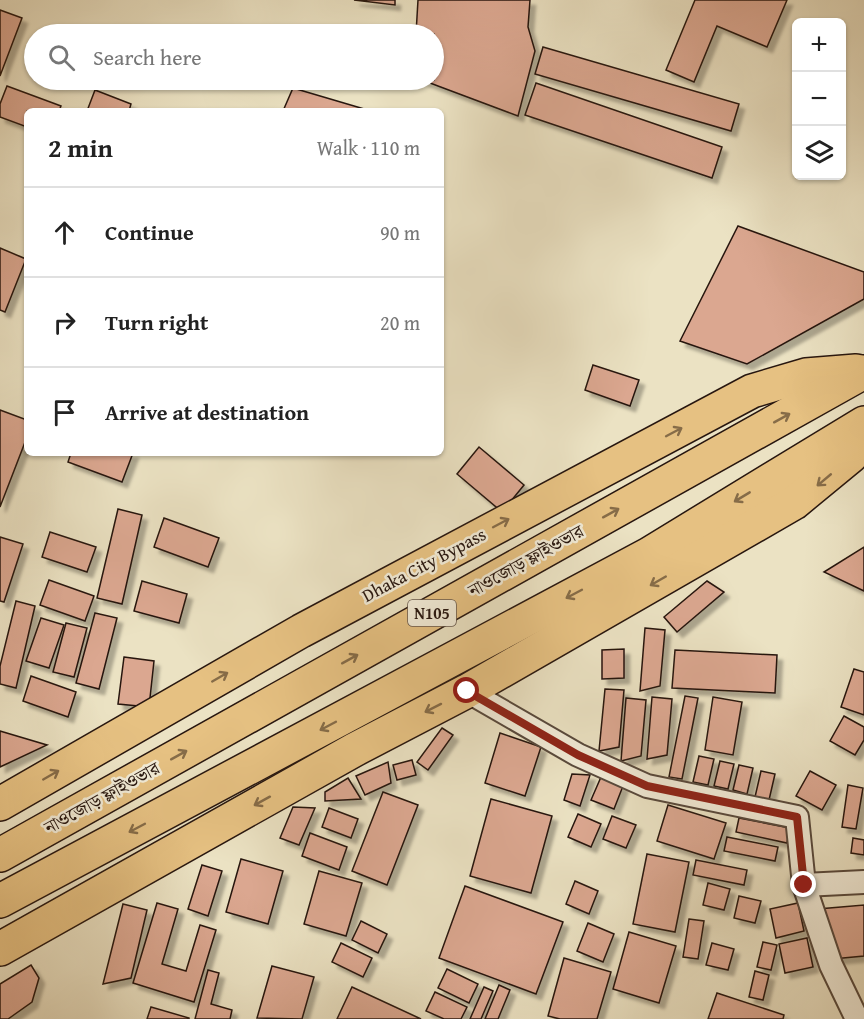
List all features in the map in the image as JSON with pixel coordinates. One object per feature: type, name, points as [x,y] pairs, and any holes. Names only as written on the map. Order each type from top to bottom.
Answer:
[{"type":"highway","name":"Dhaka City Bypass","points":[[0,804],[301,631],[752,391],[806,375],[864,371]]},
{"type":"highway","name":"নাওজোড় ফ্লাইওভার","points":[[0,855],[864,371]]},
{"type":"highway","points":[[0,901],[649,554],[864,423]]},
{"type":"highway","points":[[0,949],[354,750],[467,691],[794,503],[851,456],[864,438]]},
{"type":"street","points":[[467,691],[578,755],[647,786],[797,817],[804,885],[831,965],[856,1019]]},
{"type":"street","points":[[804,885],[864,882]]},
{"type":"building","points":[[354,0],[395,0],[395,5]]},
{"type":"building","points":[[418,0],[530,0],[528,27],[535,51],[518,116],[444,88],[444,24],[417,24]]},
{"type":"building","points":[[695,0],[787,0],[767,47],[717,26],[694,82],[666,70]]},
{"type":"building","points":[[0,10],[22,18],[0,76]]},
{"type":"building","points":[[543,47],[739,104],[731,131],[535,74]]},
{"type":"building","points":[[536,83],[722,147],[712,178],[525,115]]},
{"type":"building","points":[[7,86],[61,106],[60,108],[24,108],[24,126],[0,117],[0,104]]},
{"type":"building","points":[[95,90],[131,104],[130,108],[88,108]]},
{"type":"building","points":[[292,90],[300,90],[361,108],[284,108]]},
{"type":"building","points":[[738,226],[864,272],[864,299],[747,364],[680,341]]},
{"type":"building","points":[[0,248],[24,258],[24,264],[5,312],[0,310]]},
{"type":"building","points":[[593,365],[639,380],[630,406],[585,390]]},
{"type":"building","points":[[0,410],[24,419],[24,445],[0,507]]},
{"type":"building","points":[[479,447],[524,485],[502,512],[457,474]]},
{"type":"building","points":[[70,456],[132,456],[122,482],[68,462]]},
{"type":"building","points":[[118,509],[142,515],[122,604],[97,598]]},
{"type":"building","points":[[164,518],[219,538],[208,567],[154,547]]},
{"type":"building","points":[[50,532],[96,547],[87,572],[42,557]]},
{"type":"building","points":[[0,537],[23,544],[4,602],[0,601]]},
{"type":"building","points":[[864,547],[864,591],[824,572]]},
{"type":"building","points":[[49,580],[94,596],[85,621],[40,605]]},
{"type":"building","points":[[142,581],[187,594],[179,623],[134,611]]},
{"type":"building","points":[[707,581],[724,592],[677,632],[664,617]]},
{"type":"building","points":[[16,601],[35,606],[16,688],[0,684],[0,666]]},
{"type":"building","points":[[95,613],[117,618],[99,689],[76,683]]},
{"type":"building","points":[[41,618],[64,625],[49,668],[26,661]]},
{"type":"building","points":[[66,623],[87,628],[74,677],[53,672]]},
{"type":"building","points":[[645,628],[665,630],[660,686],[640,691]]},
{"type":"building","points":[[624,649],[624,678],[602,679],[602,650]]},
{"type":"building","points":[[675,650],[777,655],[775,693],[672,688]]},
{"type":"building","points":[[124,657],[154,661],[149,707],[118,704]]},
{"type":"building","points":[[854,669],[864,672],[864,715],[841,707]]},
{"type":"building","points":[[31,676],[76,692],[68,717],[23,701]]},
{"type":"building","points":[[605,689],[624,690],[619,747],[599,751]]},
{"type":"building","points":[[685,696],[698,698],[682,779],[669,777]]},
{"type":"building","points":[[652,697],[672,699],[667,755],[647,759]]},
{"type":"building","points":[[713,697],[742,702],[733,755],[705,750]]},
{"type":"building","points":[[626,698],[646,700],[641,756],[621,761]]},
{"type":"building","points":[[844,716],[864,727],[864,740],[855,755],[830,741]]},
{"type":"building","points":[[442,728],[453,735],[428,770],[417,762]]},
{"type":"building","points":[[0,731],[47,745],[0,767]]},
{"type":"building","points":[[500,733],[541,747],[525,796],[485,783]]},
{"type":"building","points":[[699,756],[714,759],[708,785],[693,782]]},
{"type":"building","points":[[412,760],[416,775],[397,780],[393,765]]},
{"type":"building","points":[[720,761],[734,764],[728,789],[714,786]]},
{"type":"building","points":[[388,762],[391,783],[365,795],[356,776]]},
{"type":"building","points":[[739,765],[753,768],[747,794],[733,790]]},
{"type":"building","points":[[761,771],[775,774],[769,800],[755,797]]},
{"type":"building","points":[[810,771],[836,785],[822,810],[796,796]]},
{"type":"building","points":[[572,774],[590,775],[580,806],[564,800]]},
{"type":"building","points":[[601,777],[623,786],[614,809],[591,800]]},
{"type":"building","points":[[348,778],[361,799],[325,801],[325,792]]},
{"type":"building","points":[[848,785],[863,788],[856,829],[842,827]]},
{"type":"building","points":[[383,792],[418,805],[387,885],[352,871]]},
{"type":"building","points":[[491,799],[552,816],[531,893],[470,876]]},
{"type":"building","points":[[668,805],[726,823],[714,859],[657,841]]},
{"type":"building","points":[[293,807],[315,808],[299,845],[280,838]]},
{"type":"building","points":[[329,808],[358,819],[351,838],[322,827]]},
{"type":"building","points":[[578,814],[601,824],[591,847],[568,837]]},
{"type":"building","points":[[612,816],[636,825],[626,848],[603,839]]},
{"type":"building","points":[[739,818],[790,828],[787,843],[736,832]]},
{"type":"building","points":[[310,833],[347,847],[339,870],[302,856]]},
{"type":"building","points":[[727,837],[778,847],[775,861],[724,851]]},
{"type":"building","points":[[853,838],[864,840],[864,855],[851,853]]},
{"type":"building","points":[[647,854],[689,862],[675,932],[633,924]]},
{"type":"building","points":[[241,859],[283,871],[268,924],[226,912]]},
{"type":"building","points":[[696,860],[747,870],[744,885],[693,875]]},
{"type":"building","points":[[202,865],[222,871],[208,916],[188,909]]},
{"type":"building","points":[[319,871],[362,883],[346,936],[304,924]]},
{"type":"building","points":[[575,881],[598,891],[589,914],[566,904]]},
{"type":"building","points":[[708,883],[730,889],[724,910],[703,905]]},
{"type":"building","points":[[465,886],[563,922],[536,994],[439,958]]},
{"type":"building","points":[[739,896],[761,901],[755,923],[734,918]]},
{"type":"building","points":[[157,903],[178,909],[162,964],[186,971],[200,925],[216,930],[194,1002],[133,983]]},
{"type":"building","points":[[798,903],[804,931],[776,938],[770,909]]},
{"type":"building","points":[[123,904],[147,910],[131,978],[103,984]]},
{"type":"building","points":[[864,905],[864,956],[822,960],[818,909]]},
{"type":"building","points":[[689,919],[704,921],[698,959],[683,957]]},
{"type":"building","points":[[361,921],[387,934],[378,953],[352,940]]},
{"type":"building","points":[[588,923],[614,934],[603,962],[577,951]]},
{"type":"building","points":[[629,932],[676,946],[659,1003],[613,989]]},
{"type":"building","points":[[807,938],[813,967],[785,973],[779,944]]},
{"type":"building","points":[[763,942],[777,945],[771,970],[757,967]]},
{"type":"building","points":[[341,943],[372,958],[363,977],[332,962]]},
{"type":"building","points":[[712,943],[734,949],[728,970],[706,965]]},
{"type":"building","points":[[564,958],[611,972],[597,1019],[560,1019],[548,1016]]},
{"type":"building","points":[[31,965],[39,978],[32,1002],[8,1019],[0,1019],[0,984]]},
{"type":"building","points":[[272,966],[314,977],[302,1019],[257,1018]]},
{"type":"building","points":[[447,969],[478,984],[469,1003],[438,988]]},
{"type":"building","points":[[208,970],[219,973],[211,1004],[232,1010],[230,1019],[195,1019]]},
{"type":"building","points":[[755,971],[769,975],[763,1000],[749,997]]},
{"type":"building","points":[[499,985],[510,990],[498,1019],[485,1019]]},
{"type":"building","points":[[352,987],[421,1019],[337,1019]]},
{"type":"building","points":[[484,987],[493,991],[481,1019],[470,1019]]},
{"type":"building","points":[[435,992],[467,1007],[461,1019],[444,1019],[426,1011]]},
{"type":"building","points":[[717,993],[784,1015],[783,1019],[708,1019]]},
{"type":"building","points":[[151,1007],[189,1018],[189,1019],[147,1019]]},
{"type":"route","points":[[467,691],[578,755],[647,786],[797,817],[804,885]]}]
